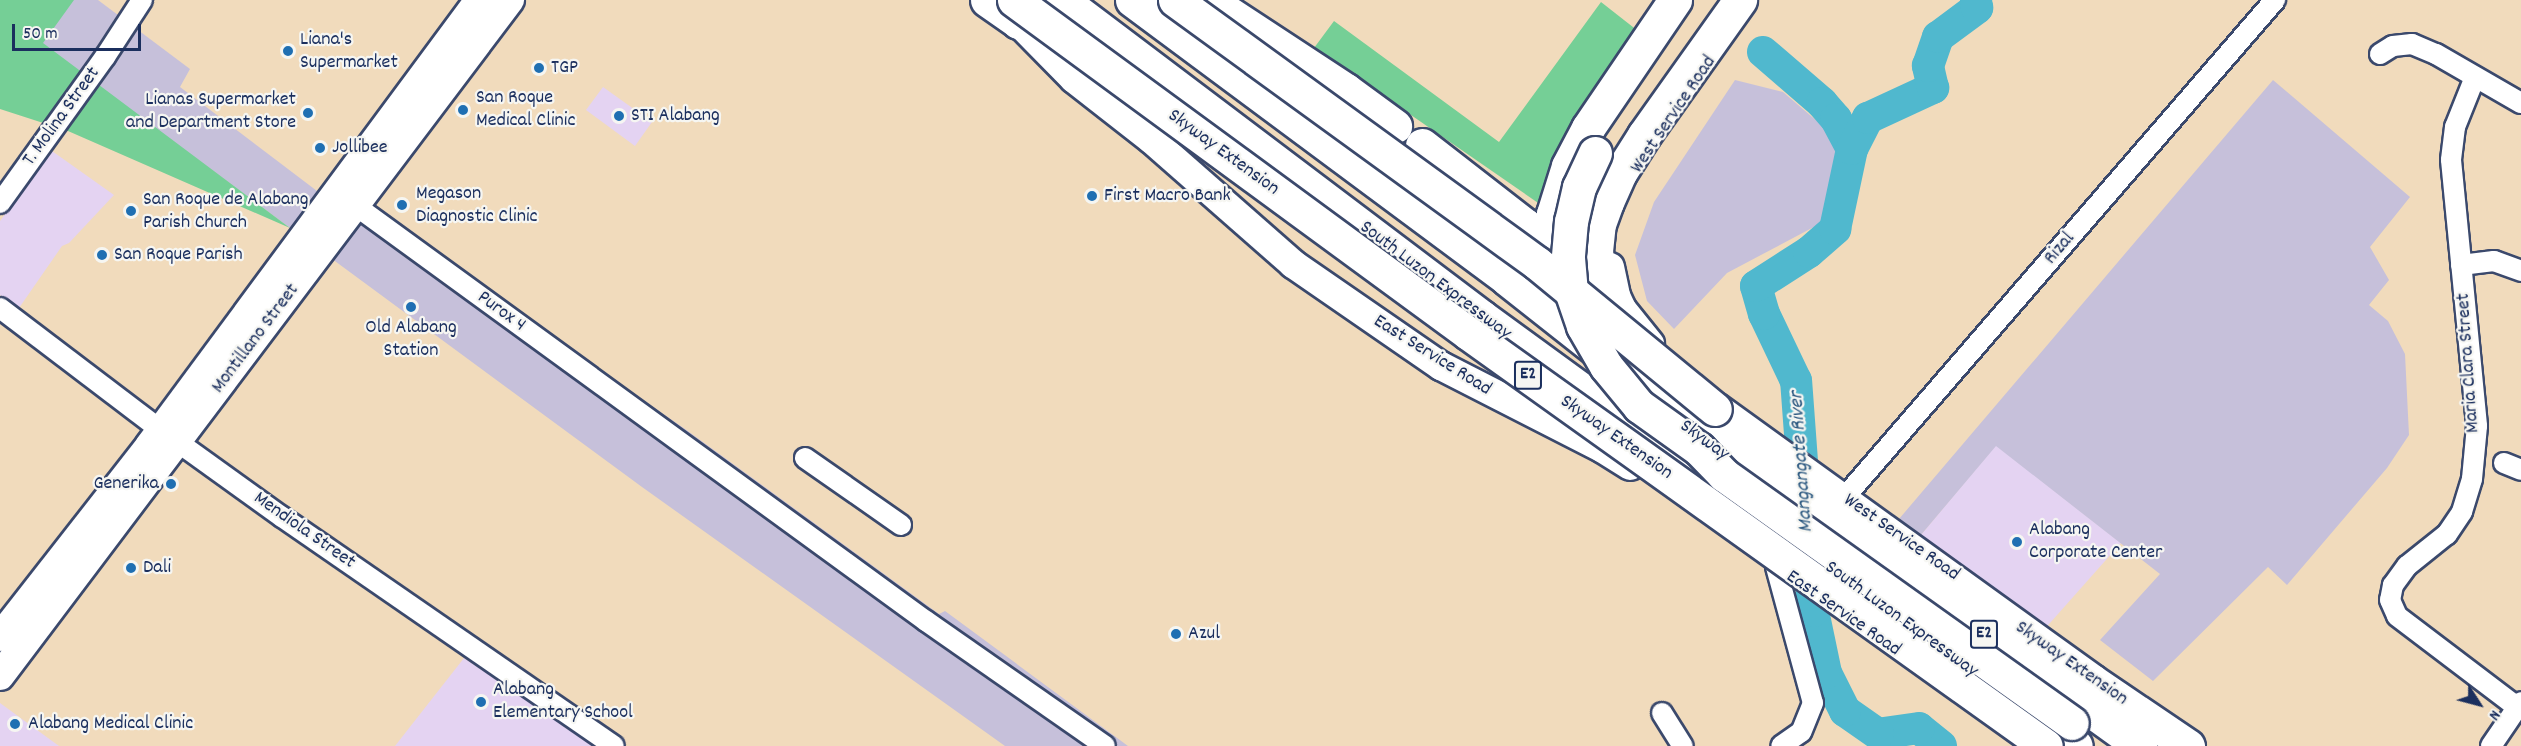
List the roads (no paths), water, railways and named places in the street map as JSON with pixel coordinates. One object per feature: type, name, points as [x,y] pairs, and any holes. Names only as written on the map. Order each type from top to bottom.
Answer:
[{"type":"highway","points":[[987,0],[1023,7],[1085,62],[1465,345],[1629,426]]},
{"type":"highway","name":"South Luzon Expressway","points":[[1062,0],[1629,426],[1781,559],[1835,573],[2076,746]]},
{"type":"highway","name":"South Luzon Expressway","points":[[1132,0],[1507,279],[1660,400],[1774,484],[1836,510],[2140,746]]},
{"type":"highway","name":"Skyway Extension","points":[[1175,0],[1537,263],[1715,409],[2092,681],[2189,746]]},
{"type":"highway","points":[[1209,0],[1346,90],[1395,126]]},
{"type":"highway","points":[[1550,252],[1553,214],[1568,166],[1588,128],[1675,0]]},
{"type":"highway","name":"Skyway","points":[[1701,0],[1595,153],[1579,187],[1571,221],[1568,258],[1571,291],[1583,326],[1606,366],[1639,406],[1699,449],[1724,475],[2104,746]]},
{"type":"highway","name":"Skyway","points":[[1717,0],[1608,161],[1596,191],[1587,225],[1585,256],[1587,280],[1597,320],[1616,357],[1649,397],[1671,416],[1869,562],[2127,746]]},
{"type":"highway","points":[[1613,338],[1603,306],[1596,251],[1599,224],[1607,201],[1620,173],[1644,135],[1740,0]]},
{"type":"highway","name":"Skyway Extension","points":[[1023,7],[1478,340],[2046,746]]},
{"type":"highway","points":[[1422,145],[1525,225],[1550,252],[1629,363],[1660,400]]},
{"type":"main road","name":"Montillano Street","points":[[334,218],[479,0]]},
{"type":"main road","name":"Montillano Street","points":[[0,676],[169,436],[334,218],[510,0]]},
{"type":"main road","name":"West Service Road","points":[[1754,0],[1686,95],[1634,174],[1619,205],[1611,231],[1609,255],[1616,296],[1641,335],[1690,384],[1818,478],[1836,510],[1923,552],[2189,746]]},
{"type":"main road","name":"East Service Road","points":[[1023,7],[1074,79],[1152,141],[1293,264],[1441,366],[1603,449],[1690,505],[1781,559],[1844,614],[2027,746]]},
{"type":"main road","name":"Montillano Street","points":[[0,636],[169,436]]},
{"type":"street","name":"T. Molina Street","points":[[0,203],[142,0]]},
{"type":"street","name":"Rizal","points":[[1836,510],[2275,0]]},
{"type":"street","points":[[2380,54],[2393,46],[2412,44],[2436,54],[2521,103]]},
{"type":"street","name":"Maria Clara Street","points":[[2475,77],[2455,127],[2451,160],[2477,426],[2472,479],[2462,512],[2447,534],[2407,566],[2393,585],[2390,600],[2397,616],[2519,704]]},
{"type":"street","name":"Purox 4","points":[[334,218],[646,418],[926,621],[1105,746]]},
{"type":"street","points":[[2461,265],[2494,261],[2521,271]]},
{"type":"street","name":"Mendiola Street","points":[[0,308],[169,436],[614,746]]},
{"type":"street","points":[[805,458],[901,525]]},
{"type":"street","points":[[1781,559],[1813,703],[1801,732],[1781,746]]},
{"type":"street","points":[[2491,746],[2519,704]]},
{"type":"street","points":[[1662,713],[1683,746]]},
{"type":"waterway","name":"Mangangate River","points":[[1941,746],[1919,728],[1878,734],[1845,711],[1826,673],[1813,611],[1796,381],[1764,314],[1756,286],[1809,252],[1835,229],[1852,149],[1868,118],[1933,88],[1928,66],[1938,37],[1977,8],[1976,0]]},
{"type":"waterway","points":[[1763,52],[1822,103],[1836,119],[1852,149]]},
{"type":"place","name":"Liana's Supermarket","points":[[288,51]]},
{"type":"place","name":"TGP","points":[[539,68]]},
{"type":"place","name":"San Roque Medical Clinic","points":[[463,110]]},
{"type":"place","name":"Lianas Supermarket and Department Store","points":[[308,113]]},
{"type":"place","name":"STI Alabang","points":[[619,116]]},
{"type":"place","name":"Jollibee","points":[[320,148]]},
{"type":"place","name":"First Macro Bank","points":[[1092,196]]},
{"type":"place","name":"Megason Diagnostic Clinic","points":[[402,205]]},
{"type":"place","name":"San Roque de Alabang Parish Church","points":[[131,211]]},
{"type":"place","name":"San Roque Parish","points":[[102,255]]},
{"type":"place","name":"Old Alabang Station","points":[[411,307]]},
{"type":"place","name":"Generika","points":[[171,484]]},
{"type":"place","name":"Alabang Corporate Center","points":[[2017,542]]},
{"type":"place","name":"Dali","points":[[131,568]]},
{"type":"place","name":"Azul","points":[[1176,634]]},
{"type":"place","name":"Alabang Elementary School","points":[[481,702]]},
{"type":"place","name":"Alabang Medical Clinic","points":[[15,724]]}]
